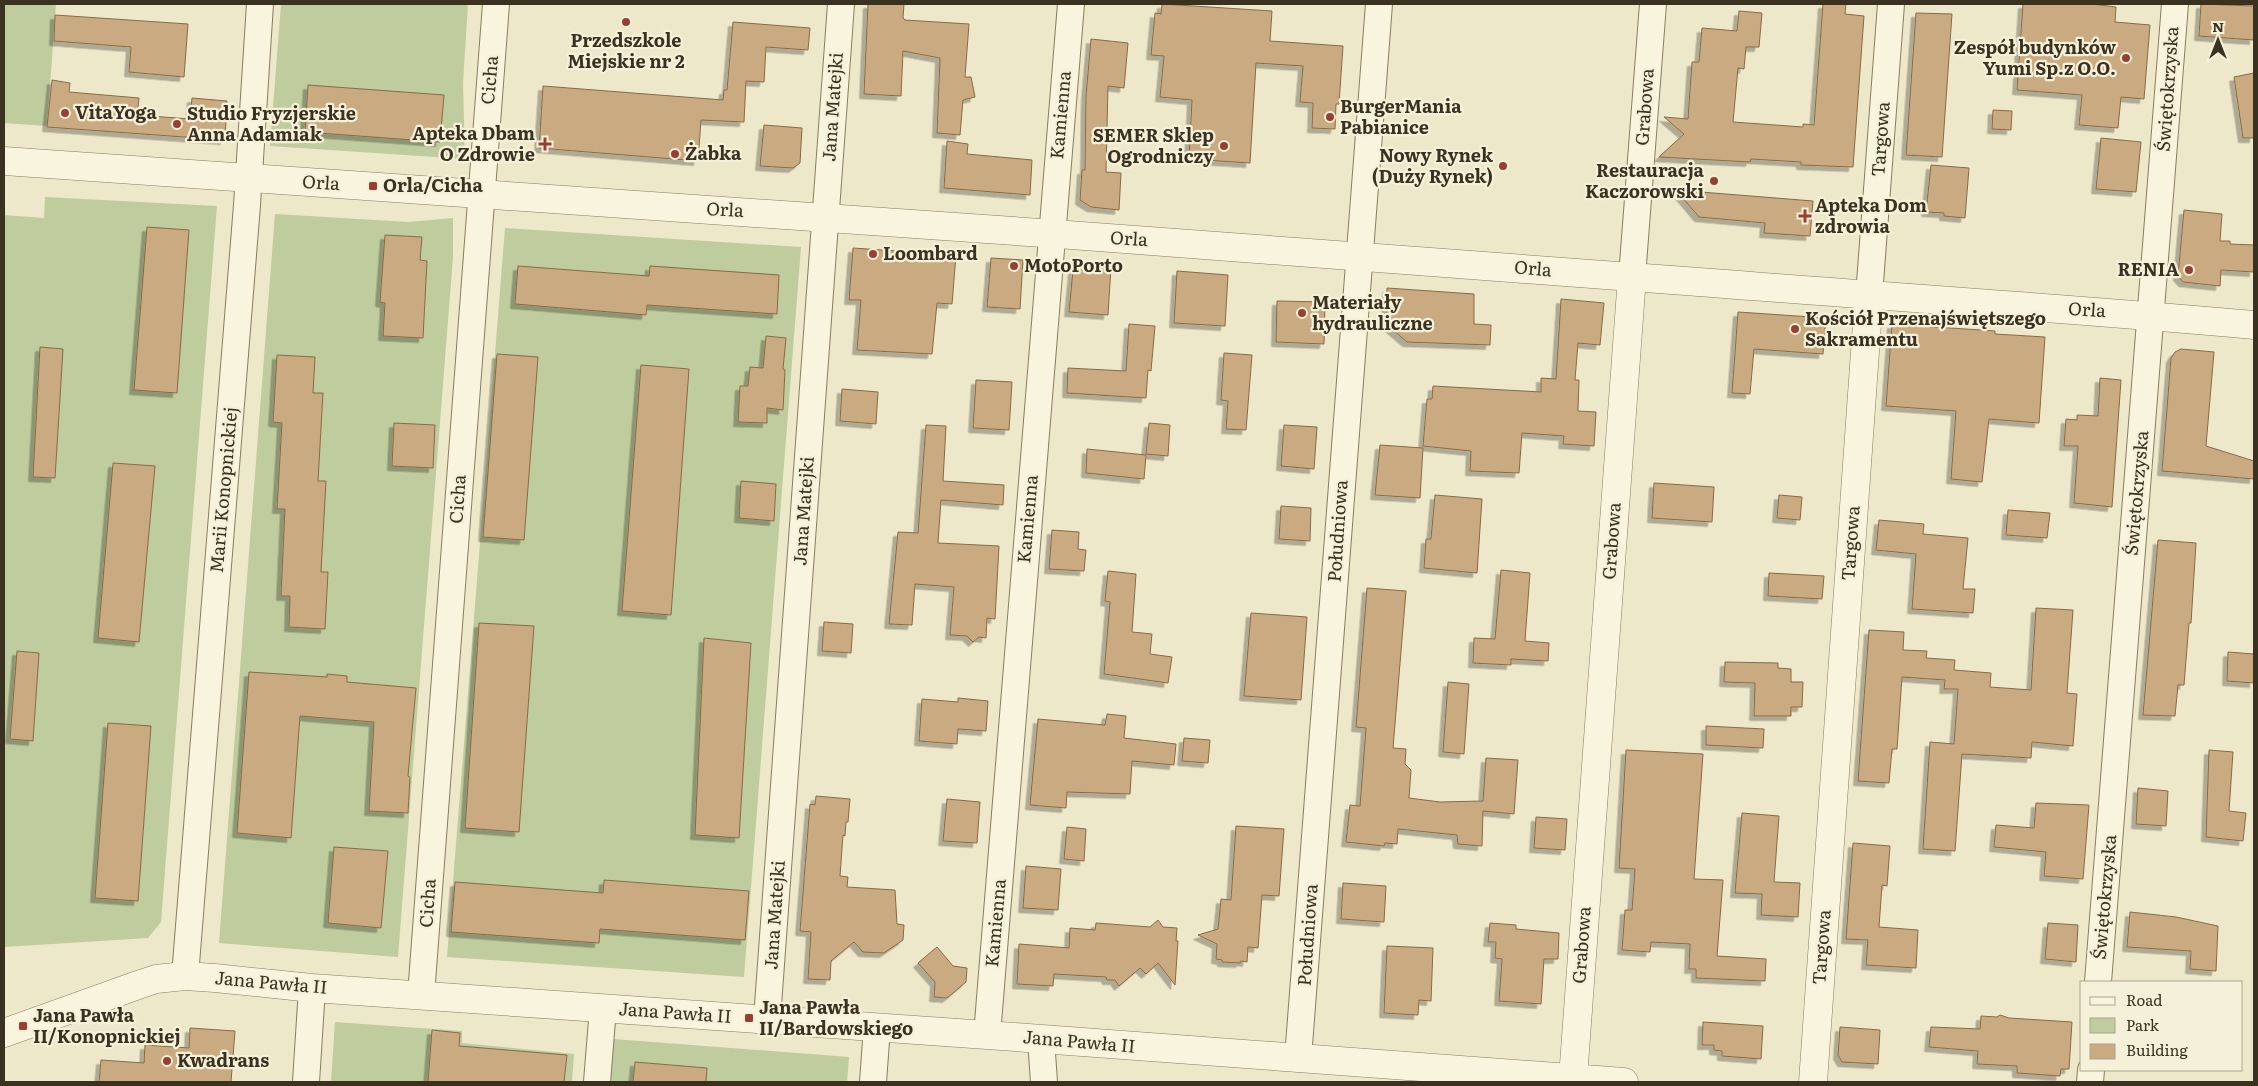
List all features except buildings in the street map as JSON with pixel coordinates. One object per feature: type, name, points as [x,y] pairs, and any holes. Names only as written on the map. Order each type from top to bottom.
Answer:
[{"type":"street","name":"Marii Konopnickiej","points":[[185,976],[249,177],[260,4]]},
{"type":"street","name":"Cicha","points":[[421,995],[496,4]]},
{"type":"street","name":"Jana Matejki","points":[[767,1019],[841,4]]},
{"type":"street","name":"Kamienna","points":[[987,1035],[1071,4]]},
{"type":"street","name":"Południowa","points":[[1298,1058],[1379,4]]},
{"type":"street","name":"Grabowa","points":[[1573,1078],[1653,4]]},
{"type":"street","name":"Targowa","points":[[1813,1082],[1891,4]]},
{"type":"street","name":"Świętokrzyska","points":[[2098,981],[2175,4]]},
{"type":"street","name":"Orla","points":[[4,161],[481,195],[825,216],[2254,324]]},
{"type":"street","name":"Jana Pawła II","points":[[4,1033],[156,979],[185,976],[312,988],[767,1019],[1612,1082]]},
{"type":"street","points":[[306,1082],[312,988]]},
{"type":"street","points":[[597,1082],[603,1008]]},
{"type":"street","points":[[873,1082],[877,1027]]},
{"type":"street","points":[[1041,1039],[1044,1082]]},
{"type":"green space","points":[[4,4],[56,4],[47,126],[4,123]]},
{"type":"green space","points":[[281,4],[468,4],[463,83],[465,159],[270,146]]},
{"type":"green space","points":[[45,197],[217,206],[161,922],[148,938],[4,947],[4,215],[44,218]]},
{"type":"green space","points":[[275,214],[408,222],[453,218],[453,257],[398,957],[219,943]]},
{"type":"green space","points":[[505,228],[801,247],[744,977],[447,957]]},
{"type":"green space","points":[[335,1022],[462,1031],[462,1043],[574,1054],[572,1082],[331,1082]]},
{"type":"green space","points":[[613,1039],[849,1057],[847,1082],[610,1082]]},
{"type":"place","name":"Przedszkole Miejskie nr 2","points":[[626,22]]},
{"type":"place","name":"Zespół budynków Yumi Sp.z O.O.","points":[[2126,58]]},
{"type":"place","name":"VitaYoga","points":[[65,113]]},
{"type":"place","name":"BurgerMania Pabianice","points":[[1330,117]]},
{"type":"place","name":"Studio Fryzjerskie Anna Adamiak","points":[[177,124]]},
{"type":"place","name":"Apteka Dbam O Zdrowie","points":[[545,144]]},
{"type":"place","name":"SEMER Sklep Ogrodniczy","points":[[1224,146]]},
{"type":"place","name":"Żabka","points":[[675,154]]},
{"type":"place","name":"Nowy Rynek (Duży Rynek)","points":[[1503,166]]},
{"type":"place","name":"Restauracja Kaczorowski","points":[[1714,181]]},
{"type":"place","name":"Orla/Cicha","points":[[373,186]]},
{"type":"place","name":"Apteka Dom zdrowia","points":[[1805,216]]},
{"type":"place","name":"Loombard","points":[[873,254]]},
{"type":"place","name":"MotoPorto","points":[[1014,266]]},
{"type":"place","name":"RENIA","points":[[2189,270]]},
{"type":"place","name":"Materiały hydrauliczne","points":[[1302,313]]},
{"type":"place","name":"Kościół Przenajświętszego Sakramentu","points":[[1795,329]]},
{"type":"place","name":"Jana Pawła II/Bardowskiego","points":[[749,1018]]},
{"type":"place","name":"Jana Pawła II/Konopnickiej","points":[[23,1026]]},
{"type":"place","name":"Kwadrans","points":[[167,1061]]}]
